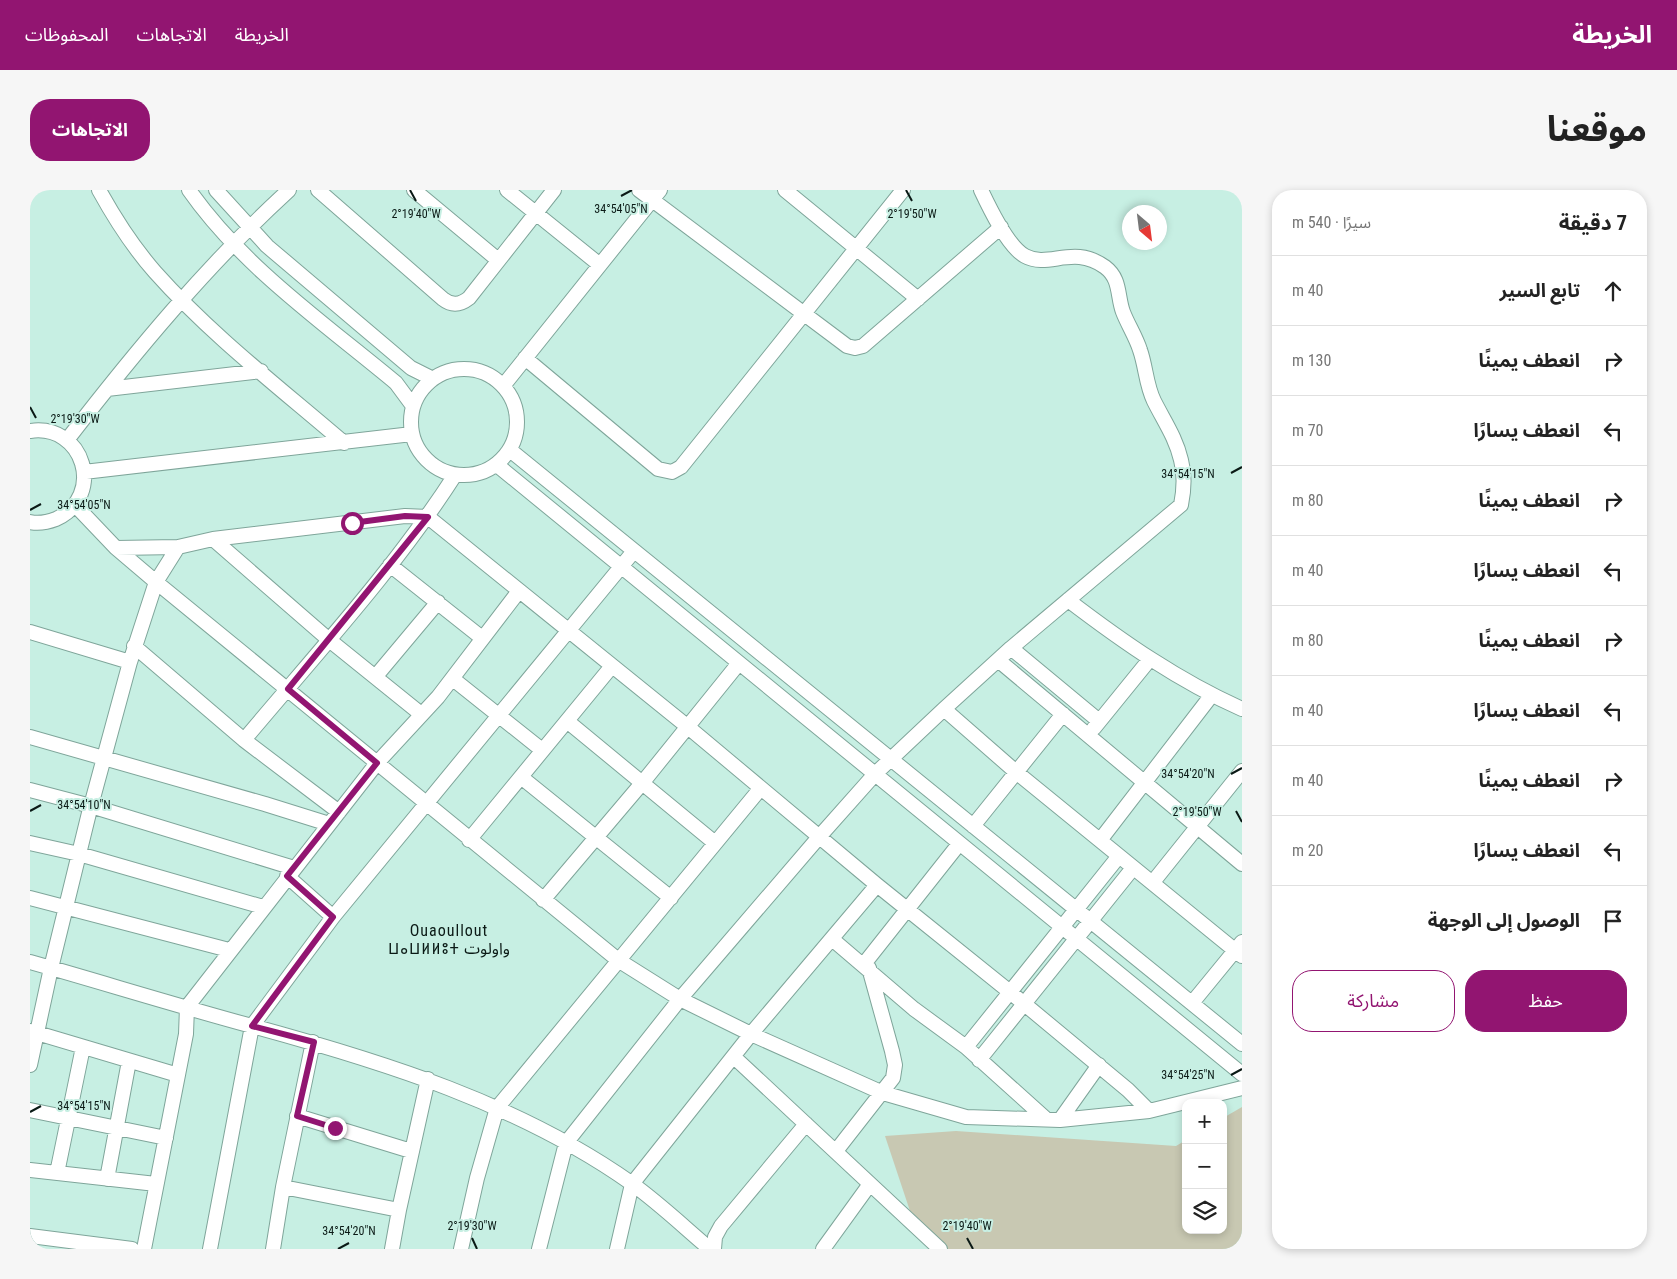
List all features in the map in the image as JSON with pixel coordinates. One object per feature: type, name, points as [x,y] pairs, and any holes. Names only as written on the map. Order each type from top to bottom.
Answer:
[{"type":"street","points":[[99,190],[120,228],[182,301],[344,443]]},
{"type":"street","points":[[189,190],[232,243],[253,263],[396,383],[413,406]]},
{"type":"street","points":[[216,190],[248,227],[411,368],[434,379]]},
{"type":"street","points":[[67,440],[106,389],[232,243],[289,190]]},
{"type":"street","points":[[318,190],[448,302],[453,304],[465,302],[554,190]]},
{"type":"street","points":[[414,190],[498,260]]},
{"type":"street","points":[[507,190],[600,265]]},
{"type":"street","points":[[639,190],[656,195],[805,314],[847,346],[855,348],[863,346],[1001,227]]},
{"type":"street","points":[[785,190],[918,299]]},
{"type":"street","points":[[539,1249],[566,1143],[680,999],[819,837],[874,774],[944,709],[1011,648],[1178,510],[1181,505],[1185,482],[1182,460],[1172,433],[1148,387],[1147,371],[1140,348],[1123,313],[1119,288],[1111,273],[1091,260],[1077,256],[1031,259],[1018,251],[1001,227],[981,190]]},
{"type":"street","points":[[525,358],[658,469],[672,472],[681,467],[805,314],[896,193]]},
{"type":"street","points":[[503,386],[656,195]]},
{"type":"street","points":[[464,369],[485,373],[503,386],[511,397],[516,410],[517,430],[510,450],[497,465],[484,472],[470,476],[455,475],[440,470],[427,461],[417,449],[410,420],[413,406],[421,391],[443,373],[464,369]]},
{"type":"street","points":[[106,389],[261,371]]},
{"type":"street","points":[[30,431],[39,430],[54,433],[67,440],[79,455],[84,472],[84,484],[75,505],[64,515],[50,522],[30,522]]},
{"type":"street","points":[[84,472],[412,434]]},
{"type":"street","points":[[510,450],[1242,1044]]},
{"type":"street","points":[[497,465],[1242,1074]]},
{"type":"street","points":[[244,740],[390,566],[428,517],[455,475]]},
{"type":"street","points":[[75,505],[116,548],[469,840],[618,960],[680,999],[751,1034],[882,1093],[966,1117],[1053,1120],[1150,1111],[1242,1088]]},
{"type":"street","points":[[116,548],[178,547],[213,539],[405,516],[428,517],[569,629],[760,789],[1099,1065],[1150,1111]]},
{"type":"street","points":[[213,539],[328,639],[421,714]]},
{"type":"street","points":[[30,1065],[33,1032],[134,646],[156,582],[178,547]]},
{"type":"street","points":[[210,1249],[252,1026],[333,917],[634,550]]},
{"type":"street","points":[[390,566],[482,638]]},
{"type":"street","points":[[144,1249],[188,1019],[187,1007],[290,872],[377,763],[453,679],[519,591]]},
{"type":"street","points":[[1068,600],[1150,659],[1211,696],[1242,710]]},
{"type":"street","points":[[376,676],[438,602]]},
{"type":"street","points":[[30,632],[130,662]]},
{"type":"street","points":[[134,646],[244,740],[339,812]]},
{"type":"street","points":[[1011,648],[1099,721]]},
{"type":"street","points":[[1089,735],[1150,659]]},
{"type":"street","points":[[998,660],[1242,864]]},
{"type":"street","points":[[543,900],[643,782],[739,663]]},
{"type":"street","points":[[469,840],[612,666]]},
{"type":"street","points":[[453,679],[542,750]]},
{"type":"street","points":[[1102,839],[1211,696]]},
{"type":"street","points":[[944,709],[1016,772],[1102,839],[1119,856],[1240,949],[1192,1003]]},
{"type":"street","points":[[973,826],[1063,714]]},
{"type":"street","points":[[567,721],[643,782],[715,844]]},
{"type":"street","points":[[30,737],[266,804],[329,824]]},
{"type":"street","points":[[1153,882],[1242,771]]},
{"type":"street","points":[[521,777],[671,898]]},
{"type":"street","points":[[461,1249],[477,1178],[497,1108],[760,789]]},
{"type":"street","points":[[30,790],[91,806],[290,872],[333,917]]},
{"type":"street","points":[[30,843],[79,854],[263,907]]},
{"type":"street","points":[[866,966],[907,909],[959,844]]},
{"type":"street","points":[[966,1048],[1119,856]]},
{"type":"street","points":[[979,1060],[1134,868]]},
{"type":"street","points":[[618,1249],[632,1184],[751,1034],[877,885]]},
{"type":"street","points":[[30,898],[229,950]]},
{"type":"street","points":[[832,939],[866,966],[914,1009],[966,1048],[1053,1120]]},
{"type":"street","points":[[30,962],[314,1042],[428,1079],[497,1108],[566,1143],[632,1184],[710,1249]]},
{"type":"street","points":[[836,1151],[893,1078],[895,1065],[866,966]]},
{"type":"street","points":[[33,1032],[178,1075]]},
{"type":"street","points":[[273,1249],[297,1116],[314,1042]]},
{"type":"street","points":[[57,1173],[83,1047]]},
{"type":"street","points":[[734,1057],[836,1151],[934,1247]]},
{"type":"street","points":[[108,1179],[129,1061]]},
{"type":"street","points":[[1053,1120],[1099,1065]]},
{"type":"street","points":[[392,1249],[411,1151],[428,1079]]},
{"type":"street","points":[[30,1110],[166,1138]]},
{"type":"street","points":[[297,1116],[411,1151]]},
{"type":"street","points":[[714,1249],[714,1237],[721,1226],[806,1124]]},
{"type":"street","points":[[30,1170],[156,1184]]},
{"type":"street","points":[[823,1249],[870,1184]]},
{"type":"street","points":[[283,1187],[399,1210]]},
{"type":"street","points":[[30,1236],[132,1249]]},
{"type":"green space","points":[[1242,1107],[1242,1249],[948,1249],[910,1211],[885,1136],[956,1131],[1176,1146],[1182,1142],[1182,1234],[1227,1234],[1227,1116]]},
{"type":"district","name":"Ouaoullout ⵡⴰⵡⵍⵍⵓⵜ واولوت","points":[[449,939]]},
{"type":"route","points":[[335,1128],[297,1116],[314,1042],[252,1026],[333,917],[287,876],[377,763],[288,689],[428,517],[405,516],[352,523]]}]
